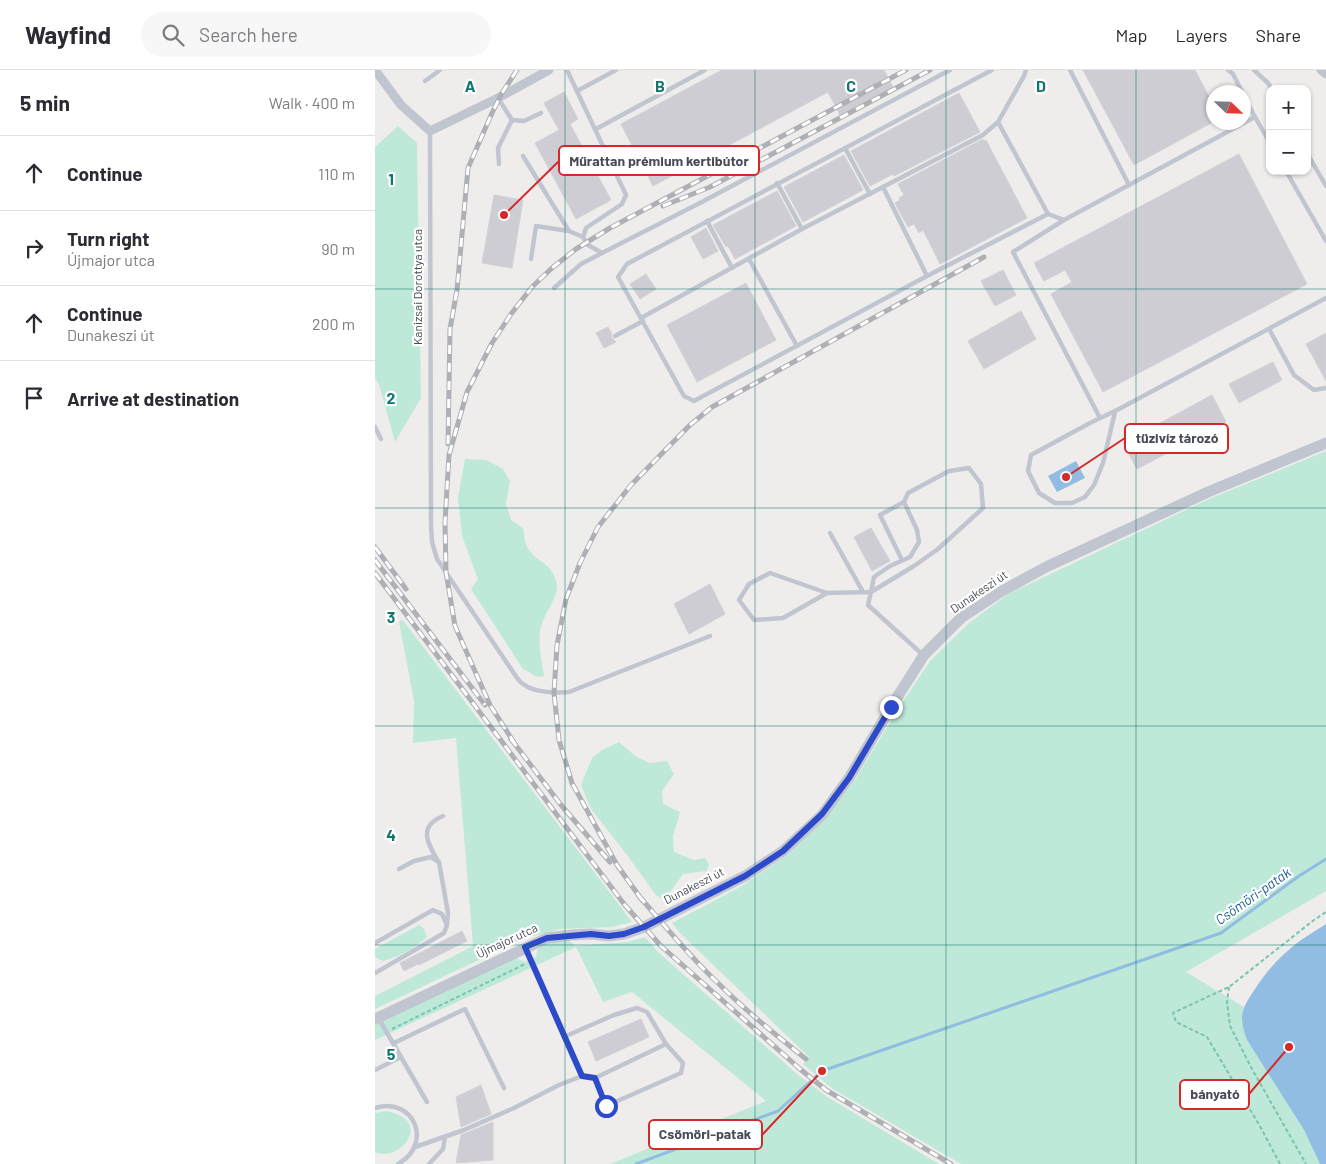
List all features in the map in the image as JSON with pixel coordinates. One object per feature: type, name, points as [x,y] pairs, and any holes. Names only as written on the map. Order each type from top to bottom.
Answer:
[{"type":"street","points":[[375,70],[401,104],[431,131],[549,70]]},
{"type":"street","points":[[1321,70],[1326,74]]},
{"type":"street","name":"Dunakeszi út","points":[[659,919],[753,871],[783,851],[822,814],[849,778],[924,655],[961,618],[1003,591],[1046,567],[1208,492],[1326,443]]},
{"type":"street","name":"Újmajor utca","points":[[376,1018],[547,938],[571,935],[591,934],[609,936],[624,934],[659,919]]},
{"type":"lane","points":[[425,81],[440,70]]},
{"type":"lane","points":[[567,70],[626,195],[622,204],[586,228],[583,237]]},
{"type":"lane","points":[[577,91],[616,70]]},
{"type":"lane","points":[[596,129],[705,70]]},
{"type":"lane","points":[[554,288],[581,264],[950,70]]},
{"type":"lane","points":[[993,70],[627,264],[618,277],[684,396],[694,401],[927,276],[1048,214]]},
{"type":"lane","points":[[615,336],[802,229],[983,134],[998,122],[1026,70]]},
{"type":"lane","points":[[1070,70],[1129,185]]},
{"type":"lane","points":[[1228,70],[1233,74],[1238,85]]},
{"type":"lane","points":[[1254,70],[1269,85]]},
{"type":"lane","points":[[498,98],[512,120]]},
{"type":"lane","points":[[1251,109],[1266,136]]},
{"type":"lane","points":[[512,120],[524,121],[541,113]]},
{"type":"lane","points":[[1101,418],[1013,252],[1064,220],[1255,117]]},
{"type":"lane","points":[[499,164],[498,148],[512,120]]},
{"type":"lane","points":[[998,122],[1048,214],[1064,220]]},
{"type":"lane","name":"Kanizsai Dorottya utca","points":[[431,131],[431,525],[432,542],[437,559],[515,675],[523,685],[539,690],[554,693],[569,692],[710,636]]},
{"type":"lane","points":[[845,148],[870,194]]},
{"type":"lane","points":[[523,156],[569,231]]},
{"type":"lane","points":[[1311,160],[1326,186]]},
{"type":"lane","points":[[1288,175],[1326,241]]},
{"type":"lane","points":[[777,183],[802,229]]},
{"type":"lane","points":[[883,187],[927,276]]},
{"type":"lane","points":[[707,221],[732,268]]},
{"type":"lane","points":[[531,260],[537,226],[569,231],[583,237],[588,245],[602,253]]},
{"type":"lane","points":[[749,259],[797,346]]},
{"type":"lane","points":[[1115,412],[1103,463],[1094,485],[1085,497],[1072,503],[1055,503],[1039,494],[1027,471],[1031,455],[1115,412],[1326,298]]},
{"type":"lane","points":[[1269,329],[1294,374],[1314,390],[1326,388]]},
{"type":"lane","points":[[375,427],[381,439]]},
{"type":"lane","points":[[827,593],[783,618],[754,620],[739,600],[749,584],[770,573],[827,593],[871,592],[938,549],[983,508],[981,484],[969,468],[949,471],[908,493],[904,502],[880,515],[902,560]]},
{"type":"lane","points":[[904,502],[917,530],[919,542],[910,557],[890,566],[874,577],[868,606],[924,655]]},
{"type":"lane","points":[[830,533],[863,592]]},
{"type":"lane","points":[[375,972],[444,933],[448,913],[439,862],[427,837],[428,827],[433,820],[443,816]]},
{"type":"lane","points":[[399,868],[414,861],[431,858],[439,862]]},
{"type":"lane","points":[[375,943],[433,910],[442,914],[447,925]]},
{"type":"lane","points":[[525,947],[582,1076]]},
{"type":"lane","points":[[565,1036],[614,1015],[637,1008],[647,1012],[666,1044],[683,1063],[681,1073],[606,1106],[595,1078]]},
{"type":"lane","points":[[394,1043],[465,1009],[504,1088]]},
{"type":"lane","points":[[376,1018],[394,1043],[427,1102]]},
{"type":"lane","points":[[415,1148],[506,1111],[582,1076],[595,1078],[666,1044]]},
{"type":"lane","points":[[375,1070],[401,1057]]},
{"type":"lane","points":[[375,1108],[384,1106],[403,1110],[414,1121],[417,1128],[415,1148],[405,1160],[398,1164]]},
{"type":"lane","points":[[429,1164],[443,1149],[445,1137]]},
{"type":"path","points":[[1280,1164],[1207,1036],[1176,1022],[1173,1013],[1229,987],[1326,912]]},
{"type":"path","points":[[387,1032],[532,961]]},
{"type":"path","points":[[1229,987],[1227,1002],[1231,1026],[1252,1069],[1306,1164]]},
{"type":"green space","points":[[398,126],[417,143],[421,398],[395,442],[379,384],[375,379],[375,147]]},
{"type":"green space","points":[[1326,451],[1326,891],[1186,972],[1244,1007],[1243,1024],[1247,1040],[1304,1130],[1320,1164],[961,1164],[833,1089],[803,1064],[809,1057],[679,932],[672,923],[742,886],[787,855],[826,817],[855,780],[896,712],[930,661],[969,623],[1008,594],[1209,499]]},
{"type":"green space","points":[[465,459],[486,460],[503,469],[510,481],[506,504],[511,520],[523,528],[529,550],[549,568],[555,578],[557,590],[540,631],[540,648],[544,676],[537,677],[523,669],[471,589],[478,579],[462,536],[458,497]]},
{"type":"green space","points":[[402,619],[632,922],[612,927],[560,929],[523,939],[375,1009],[375,996],[473,946],[456,738],[413,743],[414,701],[399,622]]},
{"type":"green space","points":[[619,742],[635,756],[649,763],[667,761],[674,774],[662,791],[663,804],[680,812],[673,836],[674,852],[694,860],[705,858],[709,864],[707,871],[683,874],[667,896],[660,898],[656,895],[591,809],[581,785],[592,758],[602,750]]},
{"type":"green space","points":[[419,925],[424,929],[427,937],[417,945],[401,955],[383,961],[375,957],[375,949]]},
{"type":"green space","points":[[645,937],[658,952],[797,1074],[829,1098],[939,1164],[610,1164],[766,1101],[632,992],[603,1002],[576,947],[375,1040],[375,1022],[515,957],[524,962],[536,957],[541,945],[551,941],[569,941],[576,946],[627,942]]},
{"type":"green space","points":[[386,1111],[401,1116],[409,1123],[411,1131],[402,1147],[384,1154],[375,1152],[375,1113]]},
{"type":"water","points":[[1076,461],[1085,478],[1057,492],[1048,476]]},
{"type":"water","points":[[1326,924],[1326,1164],[1320,1164],[1304,1130],[1247,1040],[1243,1029],[1242,1017],[1249,999],[1276,962],[1299,942]]},
{"type":"building","points":[[722,70],[884,70],[894,89],[841,117],[828,92],[653,186],[621,124]]},
{"type":"building","points":[[1083,70],[1195,70],[1206,91],[1206,126],[1134,165]]},
{"type":"building","points":[[564,92],[578,119],[570,124],[611,200],[576,219],[535,143],[559,130],[544,103]]},
{"type":"building","points":[[959,93],[980,132],[894,176],[893,174],[870,186],[851,151]]},
{"type":"building","points":[[983,139],[984,141],[986,140],[1027,218],[940,264],[923,230],[919,233],[914,224],[908,227],[899,211],[895,203],[904,195],[898,184]]},
{"type":"building","points":[[1239,154],[1307,284],[1103,392],[1051,294],[1072,282],[1065,270],[1044,281],[1034,263]]},
{"type":"building","points":[[844,155],[863,190],[803,222],[784,187]]},
{"type":"building","points":[[777,191],[796,226],[735,259],[713,225]]},
{"type":"building","points":[[494,195],[523,200],[512,268],[482,263]]},
{"type":"building","points":[[706,228],[718,251],[703,259],[691,237]]},
{"type":"building","points":[[1003,270],[1016,295],[995,306],[981,281]]},
{"type":"building","points":[[646,274],[656,289],[640,299],[630,284]]},
{"type":"building","points":[[746,283],[776,340],[697,382],[667,325]]},
{"type":"building","points":[[1021,311],[1036,339],[984,369],[968,341]]},
{"type":"building","points":[[608,327],[612,334],[611,337],[616,342],[604,348],[596,333]]},
{"type":"building","points":[[1326,333],[1326,381],[1306,344]]},
{"type":"building","points":[[1273,362],[1282,380],[1239,403],[1229,384]]},
{"type":"building","points":[[1212,395],[1226,422],[1137,469],[1123,443]]},
{"type":"building","points":[[871,528],[890,561],[872,571],[854,537]]},
{"type":"building","points":[[710,584],[725,614],[689,634],[674,604]]},
{"type":"building","points":[[462,931],[467,941],[404,971],[400,963]]},
{"type":"building","points":[[641,1019],[649,1037],[596,1061],[588,1042]]},
{"type":"building","points":[[481,1085],[491,1114],[461,1127],[456,1097]]},
{"type":"building","points":[[493,1122],[493,1160],[456,1163],[461,1135]]},
{"type":"waterway","name":"Csömöri-patak","points":[[636,1164],[778,1111],[822,1071],[1221,933],[1299,876],[1326,859]]},
{"type":"railway","points":[[448,444],[450,329],[457,290],[468,168],[492,113],[517,70]]},
{"type":"railway","points":[[515,744],[490,705],[455,626],[446,572],[445,522],[449,455],[467,392],[492,343],[532,287],[576,249],[610,228],[906,70]]},
{"type":"railway","points":[[663,206],[710,187],[930,70]]},
{"type":"railway","points":[[642,900],[617,865],[572,783],[559,740],[554,693],[557,645],[566,599],[580,563],[598,527],[631,485],[690,425],[712,407],[984,257]]},
{"type":"railway","points":[[375,547],[406,589]]},
{"type":"railway","points":[[375,560],[485,705]]},
{"type":"railway","points":[[375,573],[624,904],[661,946],[826,1090],[951,1164]]},
{"type":"railway","points":[[511,739],[561,805],[610,862]]},
{"type":"railway","points":[[639,896],[708,974],[750,1013],[806,1059]]},
{"type":"place","name":"Műrattan prémium kertibútor","points":[[504,215]]},
{"type":"place","name":"tüzivíz tározó","points":[[1066,477]]},
{"type":"place","name":"bányató","points":[[1289,1047]]},
{"type":"place","name":"Csömöri-patak","points":[[822,1071]]},
{"type":"route","points":[[606,1106],[595,1078],[582,1076],[525,947],[547,938],[571,935],[591,934],[609,936],[624,934],[644,927],[745,876],[783,851],[822,814],[849,778],[891,707]]}]
